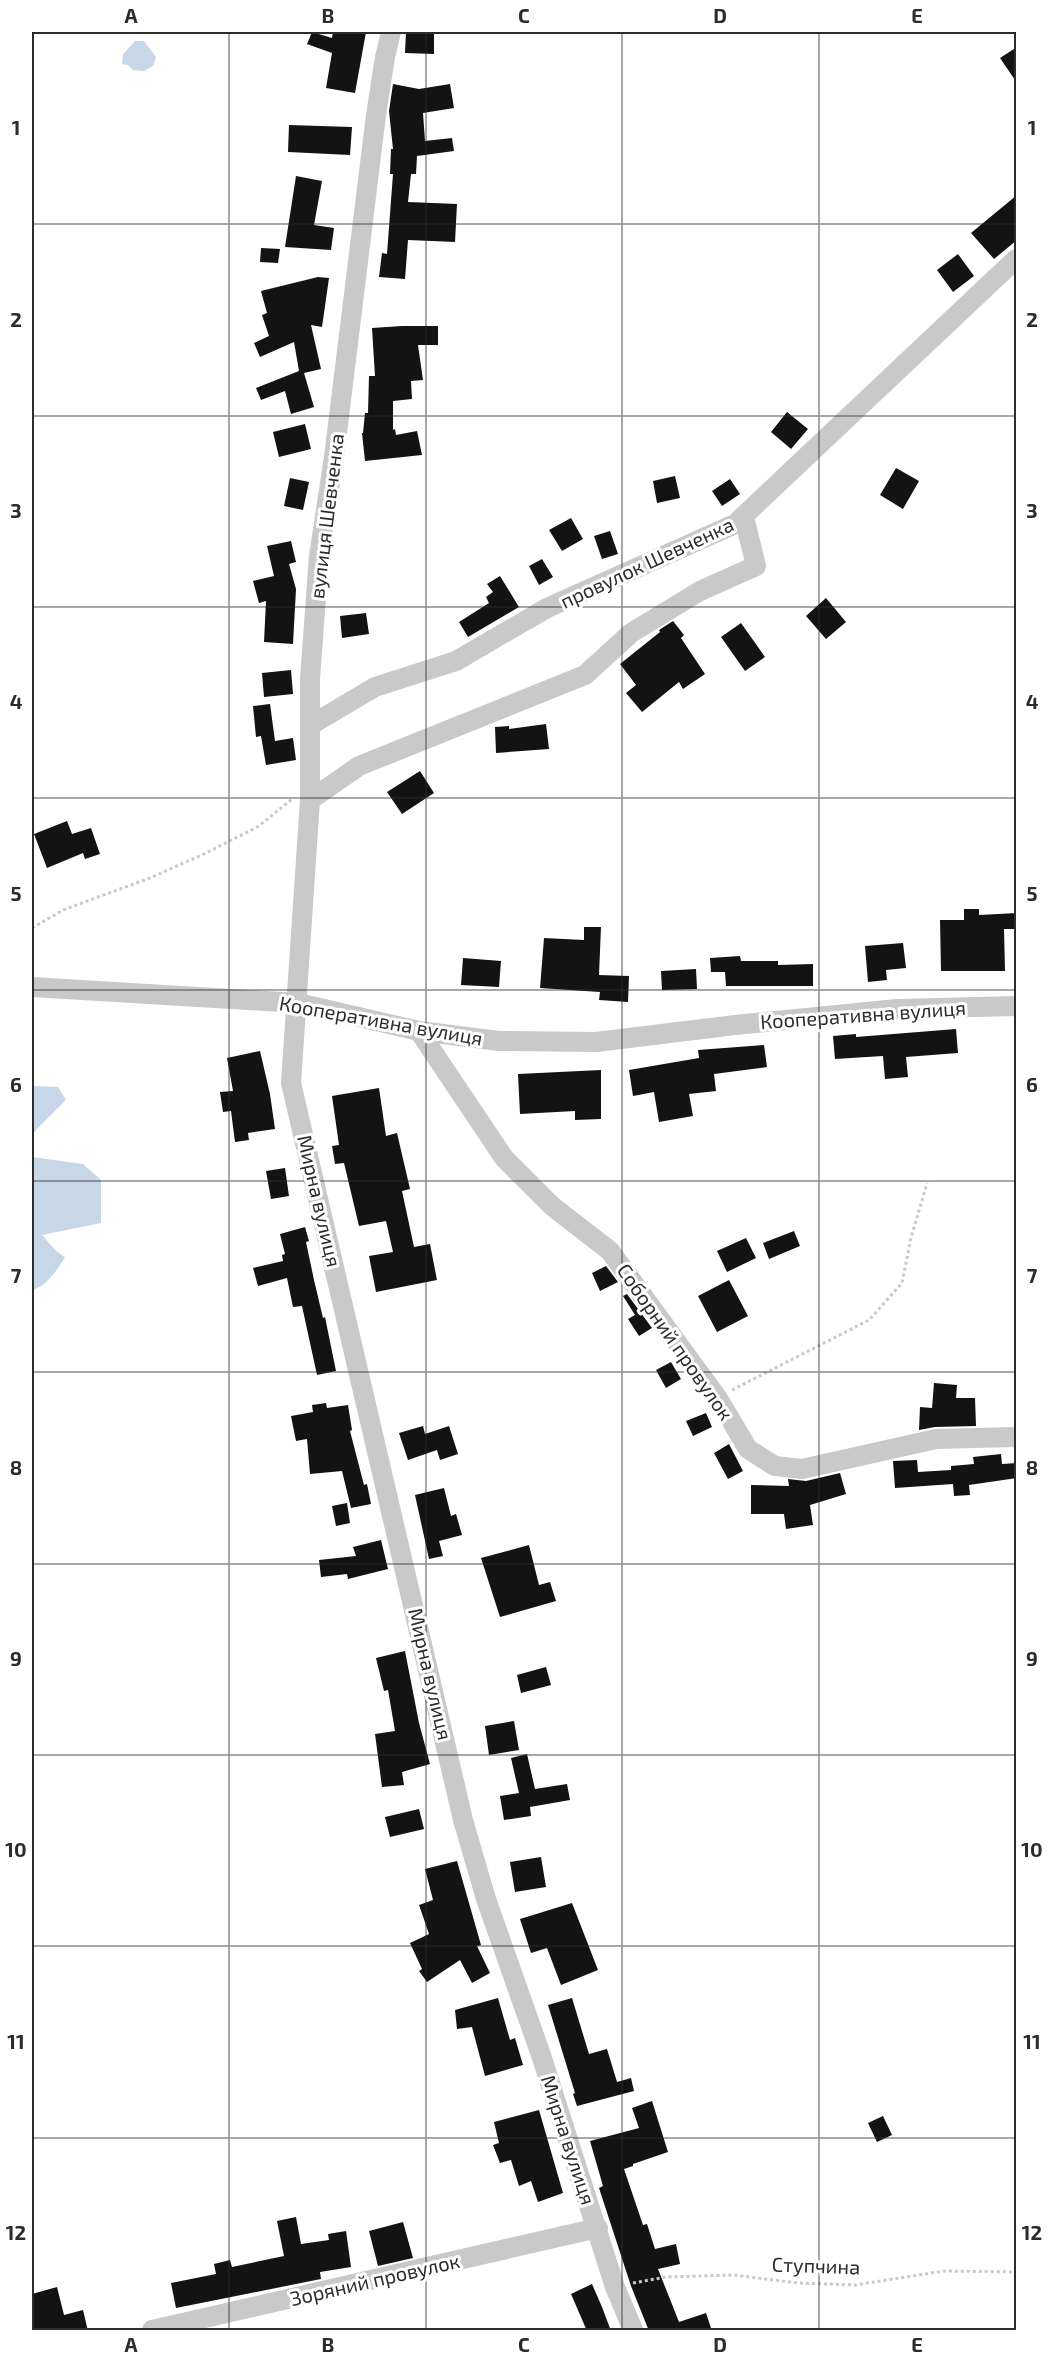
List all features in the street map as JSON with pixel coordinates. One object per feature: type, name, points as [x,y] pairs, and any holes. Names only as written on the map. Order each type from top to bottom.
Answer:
[{"type":"street","name":"вулиця Шевченка","points":[[298,1003],[310,800],[310,679],[319,556],[376,115],[385,57],[392,32]]},
{"type":"street","name":"провулок Шевченка","points":[[311,725],[375,687],[456,661],[548,608],[735,524],[1017,259]]},
{"type":"street","points":[[310,800],[359,766],[585,675],[631,633],[699,591],[756,566],[744,517]]},
{"type":"street","name":"Кооперативна вулиця","points":[[32,987],[298,1003],[419,1031],[499,1041],[596,1042],[897,1009],[1017,1006]]},
{"type":"street","name":"Мирна вулиця","points":[[298,1003],[291,1083],[463,1820],[486,1899],[541,2055],[615,2287],[633,2331]]},
{"type":"street","name":"Соборний провулок","points":[[419,1031],[504,1158],[552,1206],[610,1251],[718,1398],[748,1449],[775,1466],[802,1470],[936,1438],[1017,1437]]},
{"type":"street","name":"Зоряний провулок","points":[[152,2331],[201,2326],[598,2228]]},
{"type":"path","points":[[32,928],[63,910],[150,878],[259,826],[295,796],[310,777]]},
{"type":"path","points":[[718,1398],[869,1320],[902,1283],[911,1238],[927,1183]]},
{"type":"path","name":"Ступчина","points":[[615,2287],[666,2277],[734,2275],[798,2283],[855,2285],[945,2271],[1017,2272]]},
{"type":"water","points":[[135,41],[144,41],[156,57],[153,66],[144,71],[133,70],[128,65],[122,64],[123,54]]},
{"type":"water","points":[[32,1086],[58,1087],[66,1100],[32,1134]]},
{"type":"water","points":[[32,1157],[83,1164],[101,1180],[101,1223],[42,1235],[56,1251],[65,1257],[47,1281],[32,1290]]},
{"type":"building","points":[[312,32],[332,38],[333,32],[366,32],[355,93],[326,88],[332,53],[307,44]]},
{"type":"building","points":[[406,32],[434,32],[434,54],[405,53]]},
{"type":"building","points":[[1017,47],[1017,83],[1000,58]]},
{"type":"building","points":[[393,84],[419,89],[450,84],[454,108],[423,113],[425,141],[452,138],[454,151],[417,156],[416,174],[411,174],[408,202],[457,204],[455,242],[408,240],[405,279],[379,277],[382,253],[387,254],[393,174],[390,174],[391,149],[393,149],[389,111]]},
{"type":"building","points":[[289,125],[352,127],[350,155],[288,152]]},
{"type":"building","points":[[296,176],[322,181],[314,225],[334,228],[331,250],[285,247]]},
{"type":"building","points":[[1017,195],[1017,240],[994,259],[971,233]]},
{"type":"building","points":[[261,248],[280,249],[278,263],[260,262]]},
{"type":"building","points":[[958,254],[974,276],[953,292],[937,270]]},
{"type":"building","points":[[318,277],[329,278],[322,327],[311,325],[321,369],[304,373],[314,407],[291,414],[285,391],[261,400],[256,388],[299,371],[294,342],[260,357],[254,343],[269,336],[262,315],[267,313],[261,291]]},
{"type":"building","points":[[438,326],[438,345],[418,345],[423,380],[411,381],[412,399],[393,401],[393,430],[395,429],[396,435],[417,431],[422,455],[365,461],[362,433],[365,413],[368,413],[369,376],[375,376],[372,328]]},
{"type":"building","points":[[787,412],[808,429],[791,449],[771,432]]},
{"type":"building","points":[[305,424],[311,449],[279,457],[273,432]]},
{"type":"building","points":[[896,468],[919,481],[903,509],[880,495]]},
{"type":"building","points":[[675,476],[680,498],[657,503],[653,481]]},
{"type":"building","points":[[290,478],[309,482],[303,510],[284,506]]},
{"type":"building","points":[[730,479],[740,494],[722,506],[712,491]]},
{"type":"building","points":[[571,518],[583,539],[562,551],[549,530]]},
{"type":"building","points":[[610,531],[618,554],[602,559],[594,536]]},
{"type":"building","points":[[291,541],[296,562],[289,564],[296,589],[293,644],[264,642],[266,601],[259,603],[253,581],[274,576],[267,546]]},
{"type":"building","points":[[542,559],[553,577],[539,585],[529,566]]},
{"type":"building","points":[[500,576],[519,607],[468,637],[459,622],[489,603],[486,597],[493,592],[487,584]]},
{"type":"building","points":[[826,598],[846,622],[826,639],[806,616]]},
{"type":"building","points":[[366,613],[369,634],[342,638],[340,616]]},
{"type":"building","points":[[673,621],[684,635],[681,638],[705,674],[683,689],[679,682],[642,712],[626,693],[636,685],[620,664],[660,632],[659,630]]},
{"type":"building","points":[[741,623],[765,657],[745,671],[721,637]]},
{"type":"building","points":[[291,670],[293,694],[264,697],[262,673]]},
{"type":"building","points":[[270,704],[275,741],[293,738],[296,760],[266,765],[261,736],[256,737],[253,706]]},
{"type":"building","points":[[546,724],[549,749],[496,753],[495,727],[509,726],[509,729]]},
{"type":"building","points":[[420,771],[434,793],[402,814],[387,792]]},
{"type":"building","points":[[67,821],[72,834],[91,828],[100,854],[85,859],[83,853],[47,868],[34,834]]},
{"type":"building","points":[[964,909],[979,909],[979,915],[1017,913],[1017,929],[1004,929],[1005,971],[941,971],[940,920],[964,920]]},
{"type":"building","points":[[584,927],[601,927],[599,975],[629,976],[628,1002],[599,1000],[600,992],[540,988],[544,938],[584,940]]},
{"type":"building","points":[[903,943],[906,968],[886,970],[887,980],[868,982],[865,946]]},
{"type":"building","points":[[740,956],[741,961],[778,961],[778,965],[813,964],[813,986],[726,986],[725,972],[711,972],[710,958]]},
{"type":"building","points":[[463,958],[501,961],[499,987],[461,985]]},
{"type":"building","points":[[696,969],[697,989],[662,990],[661,971]]},
{"type":"building","points":[[956,1029],[958,1053],[906,1057],[908,1077],[885,1079],[883,1056],[835,1059],[833,1036],[856,1034],[856,1037]]},
{"type":"building","points":[[764,1045],[767,1067],[714,1074],[716,1091],[689,1094],[693,1116],[659,1122],[654,1092],[633,1096],[629,1070],[699,1058],[698,1050]]},
{"type":"building","points":[[260,1051],[275,1129],[248,1133],[249,1140],[235,1142],[231,1111],[223,1112],[220,1092],[233,1091],[227,1058]]},
{"type":"building","points":[[601,1070],[601,1119],[575,1120],[575,1111],[520,1114],[518,1074]]},
{"type":"building","points":[[379,1088],[386,1136],[397,1133],[410,1189],[402,1191],[414,1247],[430,1244],[437,1280],[376,1292],[369,1256],[393,1252],[386,1221],[359,1226],[344,1163],[335,1164],[332,1146],[339,1145],[332,1096]]},
{"type":"building","points":[[285,1168],[289,1196],[271,1199],[266,1171]]},
{"type":"building","points":[[305,1227],[314,1280],[323,1318],[325,1317],[336,1371],[317,1375],[302,1306],[293,1307],[287,1278],[258,1286],[253,1268],[283,1261],[282,1255],[285,1254],[280,1234]]},
{"type":"building","points":[[794,1231],[800,1246],[769,1259],[763,1243]]},
{"type":"building","points":[[746,1238],[756,1258],[727,1272],[717,1251]]},
{"type":"building","points":[[606,1266],[618,1282],[600,1291],[592,1273]]},
{"type":"building","points":[[729,1280],[748,1316],[717,1332],[698,1296]]},
{"type":"building","points":[[627,1294],[652,1328],[639,1336],[628,1319],[635,1315],[623,1296]]},
{"type":"building","points":[[671,1362],[681,1379],[666,1388],[656,1370]]},
{"type":"building","points":[[934,1383],[957,1385],[956,1398],[975,1398],[976,1426],[935,1427],[919,1430],[920,1407],[932,1408]]},
{"type":"building","points":[[326,1403],[327,1408],[348,1405],[352,1430],[350,1431],[371,1504],[351,1508],[342,1471],[310,1474],[307,1439],[296,1441],[291,1416],[313,1412],[312,1405]]},
{"type":"building","points":[[706,1413],[712,1427],[693,1436],[686,1421]]},
{"type":"building","points":[[423,1426],[425,1434],[449,1426],[458,1454],[440,1460],[437,1450],[408,1460],[399,1433]]},
{"type":"building","points":[[729,1444],[743,1471],[728,1479],[714,1453]]},
{"type":"building","points":[[1001,1454],[1002,1464],[1017,1463],[1017,1478],[969,1485],[970,1495],[954,1496],[953,1484],[895,1488],[893,1461],[917,1460],[918,1472],[951,1470],[951,1466],[974,1464],[973,1457]]},
{"type":"building","points":[[840,1473],[846,1494],[810,1505],[813,1525],[786,1529],[784,1514],[751,1514],[751,1485],[789,1486],[788,1479],[806,1481]]},
{"type":"building","points":[[444,1488],[451,1516],[456,1514],[462,1535],[439,1541],[443,1556],[429,1559],[415,1495]]},
{"type":"building","points":[[347,1503],[350,1523],[336,1526],[332,1506]]},
{"type":"building","points":[[381,1540],[388,1569],[348,1579],[347,1574],[321,1577],[319,1560],[356,1556],[353,1547]]},
{"type":"building","points":[[529,1545],[539,1585],[550,1582],[556,1601],[500,1617],[481,1558]]},
{"type":"building","points":[[405,1651],[419,1723],[430,1764],[402,1772],[404,1785],[382,1787],[375,1734],[395,1731],[388,1690],[384,1691],[376,1658]]},
{"type":"building","points":[[546,1667],[551,1685],[521,1693],[517,1675]]},
{"type":"building","points":[[514,1721],[519,1750],[489,1755],[485,1726]]},
{"type":"building","points":[[527,1754],[535,1789],[567,1784],[570,1800],[530,1807],[531,1816],[504,1820],[500,1796],[519,1793],[511,1758]]},
{"type":"building","points":[[419,1809],[424,1829],[390,1837],[385,1817]]},
{"type":"building","points":[[541,1857],[546,1887],[515,1892],[510,1862]]},
{"type":"building","points":[[457,1861],[481,1945],[477,1946],[490,1973],[472,1983],[460,1960],[427,1982],[419,1971],[422,1969],[410,1943],[429,1934],[419,1905],[433,1900],[425,1869]]},
{"type":"building","points":[[572,1903],[598,1970],[561,1985],[547,1948],[531,1953],[520,1919]]},
{"type":"building","points":[[498,1998],[510,2040],[515,2038],[523,2065],[485,2076],[472,2027],[457,2029],[455,2010]]},
{"type":"building","points":[[572,1998],[589,2054],[607,2049],[617,2082],[631,2078],[634,2091],[577,2106],[548,2005]]},
{"type":"building","points":[[652,2101],[668,2152],[624,2169],[643,2225],[647,2224],[655,2249],[676,2244],[680,2264],[658,2269],[679,2322],[706,2313],[712,2331],[649,2331],[631,2286],[599,2188],[603,2186],[590,2141],[639,2128],[632,2108]]},
{"type":"building","points":[[539,2110],[563,2193],[538,2202],[531,2181],[519,2186],[511,2160],[500,2163],[493,2145],[499,2143],[494,2122]]},
{"type":"building","points":[[883,2116],[892,2135],[877,2142],[868,2123]]},
{"type":"building","points":[[296,2217],[301,2244],[329,2240],[328,2234],[346,2231],[351,2267],[320,2272],[321,2279],[176,2308],[171,2283],[216,2274],[214,2264],[230,2260],[232,2267],[284,2256],[277,2221]]},
{"type":"building","points":[[403,2222],[413,2258],[378,2266],[369,2231]]},
{"type":"building","points":[[592,2284],[611,2331],[587,2331],[571,2294]]},
{"type":"building","points":[[57,2287],[64,2315],[83,2310],[88,2331],[32,2331],[32,2294]]}]
